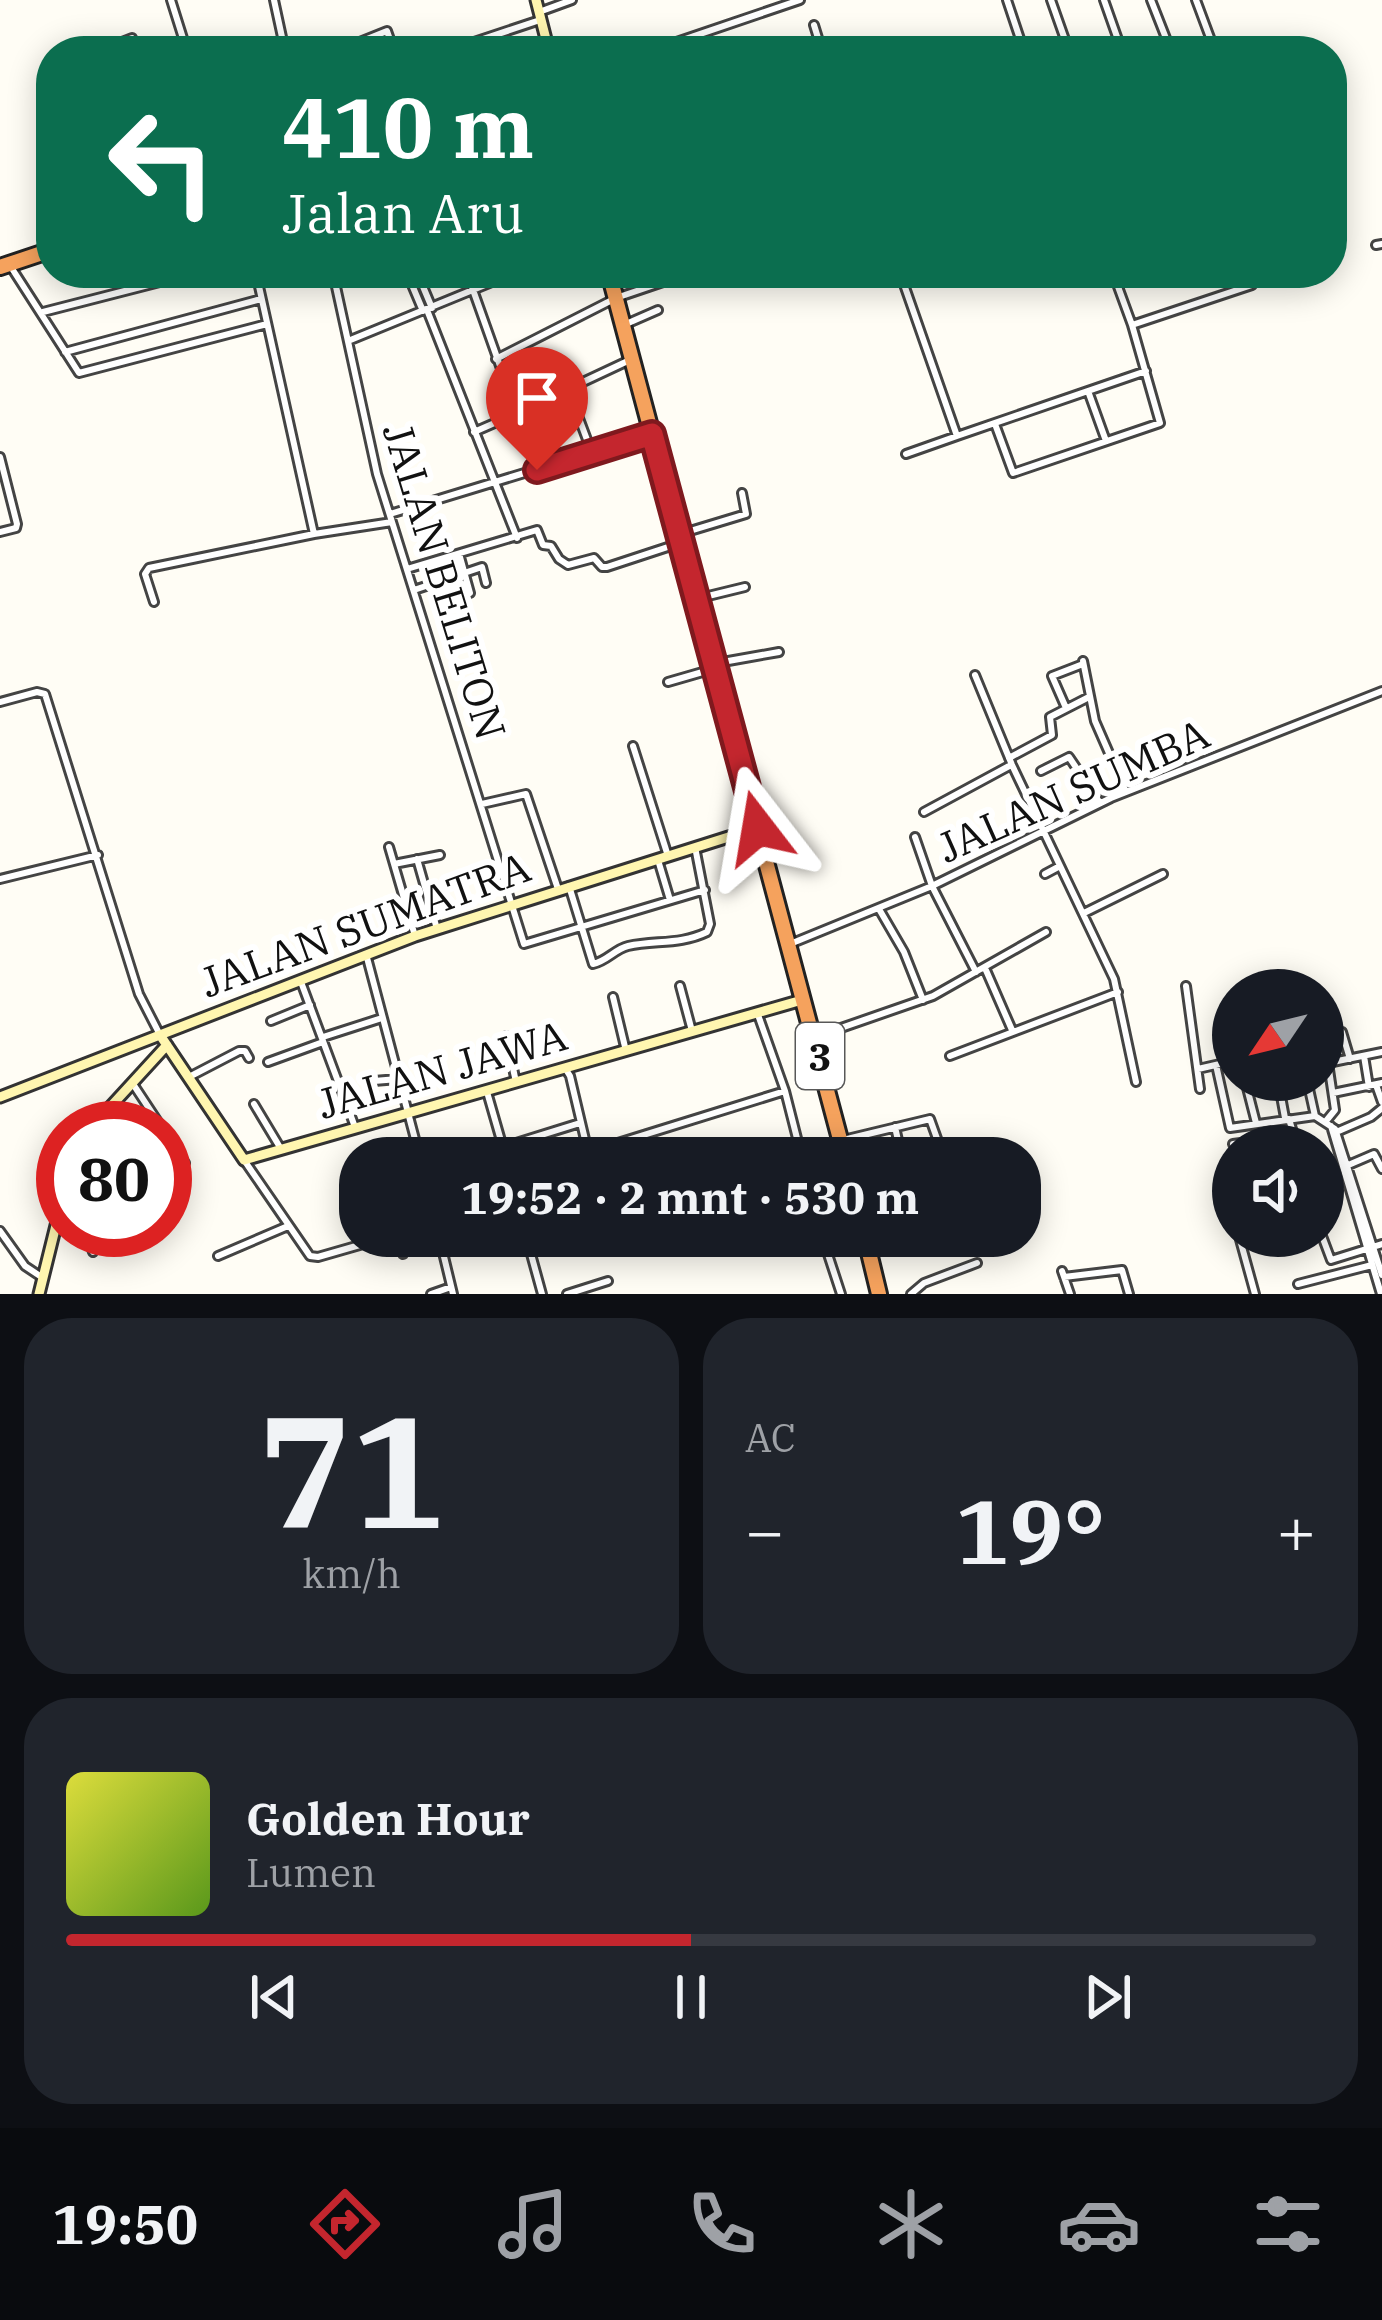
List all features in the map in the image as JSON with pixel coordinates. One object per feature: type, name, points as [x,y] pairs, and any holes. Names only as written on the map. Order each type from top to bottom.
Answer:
[{"type":"highway","points":[[4,265],[36,255]]},
{"type":"highway","name":"3","points":[[613,288],[839,1137]]},
{"type":"highway","points":[[870,1257],[879,1294]]},
{"type":"street","points":[[170,0],[182,36]]},
{"type":"street","points":[[274,0],[282,36]]},
{"type":"street","points":[[483,36],[572,0]]},
{"type":"street","points":[[694,36],[800,0]]},
{"type":"street","points":[[1006,0],[1018,36]]},
{"type":"street","points":[[1051,0],[1064,36]]},
{"type":"street","points":[[1104,0],[1117,36]]},
{"type":"street","points":[[1151,0],[1165,36]]},
{"type":"street","points":[[1196,0],[1209,36]]},
{"type":"street","points":[[814,25],[818,36]]},
{"type":"street","points":[[4,265],[43,312],[76,371],[86,373],[266,324]]},
{"type":"street","points":[[43,312],[137,288]]},
{"type":"street","points":[[259,288],[314,534]]},
{"type":"street","name":"JALAN BELITON","points":[[336,288],[377,474],[512,904]]},
{"type":"street","points":[[422,288],[517,538]]},
{"type":"street","points":[[473,288],[537,470]]},
{"type":"street","points":[[348,341],[481,288]]},
{"type":"street","points":[[496,359],[637,288]]},
{"type":"street","points":[[906,288],[957,436]]},
{"type":"street","points":[[995,424],[1013,473],[1160,423],[1118,288]]},
{"type":"street","points":[[1132,325],[1243,288]]},
{"type":"street","points":[[65,352],[261,299]]},
{"type":"street","points":[[623,326],[658,310]]},
{"type":"street","points":[[592,453],[567,392],[632,359]]},
{"type":"street","points":[[906,454],[1146,371]]},
{"type":"street","points":[[1088,391],[1106,441]]},
{"type":"street","points":[[474,432],[516,414]]},
{"type":"street","points":[[154,602],[146,574],[149,568],[391,518],[652,434]]},
{"type":"street","points":[[0,457],[4,490],[17,526],[0,532]]},
{"type":"street","points":[[407,569],[537,530],[543,545],[554,548],[568,565],[594,558],[602,568],[746,514],[742,494]]},
{"type":"street","points":[[460,557],[470,593]]},
{"type":"street","points":[[479,557],[486,583]]},
{"type":"street","points":[[414,590],[482,567]]},
{"type":"street","points":[[697,599],[745,587]]},
{"type":"street","points":[[668,682],[779,652]]},
{"type":"street","points":[[1066,708],[1052,676],[1083,663],[1095,721],[1126,792]]},
{"type":"street","points":[[975,675],[1118,992],[1136,1082]]},
{"type":"street","name":"JALAN SUMBA","points":[[791,950],[879,909],[935,892],[1042,830],[1100,803],[1382,691]]},
{"type":"street","points":[[0,702],[45,694],[139,994],[160,1035],[314,1258],[339,1251]]},
{"type":"street","points":[[924,812],[1049,736],[1053,732],[1048,720],[1089,697]]},
{"type":"street","points":[[633,746],[670,900]]},
{"type":"street","points":[[1041,771],[1069,757],[1100,803]]},
{"type":"street","points":[[643,773],[658,768]]},
{"type":"street","points":[[481,805],[526,794],[593,964],[625,946],[694,938],[709,929],[695,847]]},
{"type":"street","name":"JALAN SUMATRA","points":[[0,1097],[437,928],[758,828]]},
{"type":"street","points":[[915,837],[935,892],[976,972]]},
{"type":"street","points":[[389,847],[415,936]]},
{"type":"street","points":[[394,864],[440,854]]},
{"type":"street","points":[[0,879],[98,855]]},
{"type":"street","points":[[416,860],[437,928]]},
{"type":"street","points":[[1045,874],[1060,866]]},
{"type":"street","points":[[1084,913],[1163,874]]},
{"type":"street","points":[[512,904],[526,946],[705,890]]},
{"type":"street","points":[[879,909],[923,1000]]},
{"type":"street","points":[[815,1037],[923,1000],[1046,932]]},
{"type":"street","points":[[366,954],[413,1137]]},
{"type":"street","points":[[985,968],[1012,1031]]},
{"type":"street","points":[[300,979],[355,1127]]},
{"type":"street","points":[[680,986],[692,1031]]},
{"type":"street","points":[[1186,986],[1200,1089]]},
{"type":"street","points":[[950,1056],[1118,992]]},
{"type":"street","points":[[613,997],[626,1051]]},
{"type":"street","name":"JALAN JAWA","points":[[244,1160],[802,1000]]},
{"type":"street","points":[[271,1022],[310,1005]]},
{"type":"street","points":[[757,1012],[797,1137]]},
{"type":"street","points":[[268,1062],[382,1018]]},
{"type":"street","points":[[506,1036],[516,1082]]},
{"type":"street","points":[[1344,1039],[1350,1059]]},
{"type":"street","points":[[114,1101],[167,1045]]},
{"type":"street","points":[[189,1077],[242,1050],[249,1058]]},
{"type":"street","points":[[1344,1060],[1382,1052]]},
{"type":"street","points":[[1342,1125],[1371,1117],[1382,1105],[1364,1056]]},
{"type":"street","points":[[1198,1069],[1212,1066]]},
{"type":"street","points":[[565,1068],[592,1151],[785,1091]]},
{"type":"street","points":[[374,1081],[398,1078]]},
{"type":"street","points":[[131,1081],[144,1101]]},
{"type":"street","points":[[1344,1091],[1376,1085]]},
{"type":"street","points":[[486,1090],[500,1137]]},
{"type":"street","points":[[1223,1101],[1228,1127],[1315,1117],[1327,1125]]},
{"type":"street","points":[[1249,1101],[1253,1124]]},
{"type":"street","points":[[1283,1101],[1289,1125]]},
{"type":"street","points":[[1312,1101],[1315,1117]]},
{"type":"street","points":[[254,1104],[281,1149]]},
{"type":"street","points":[[856,1137],[930,1119],[936,1137]]},
{"type":"street","points":[[535,1137],[580,1123]]},
{"type":"street","points":[[895,1127],[897,1137]]},
{"type":"street","points":[[1382,1169],[1374,1154],[1344,1167],[1382,1275]]},
{"type":"street","points":[[218,1256],[289,1226]]},
{"type":"street","points":[[0,1232],[39,1285]]},
{"type":"street","points":[[1344,1256],[1374,1246]]},
{"type":"street","points":[[1374,1246],[1372,1265],[1381,1294]]},
{"type":"street","points":[[431,1294],[452,1290],[444,1257]]},
{"type":"street","points":[[532,1257],[542,1294]]},
{"type":"street","points":[[829,1257],[841,1294]]},
{"type":"street","points":[[1245,1257],[1255,1294]]},
{"type":"street","points":[[911,1294],[924,1283],[977,1263]]},
{"type":"street","points":[[1298,1284],[1372,1265]]},
{"type":"street","points":[[1070,1294],[1063,1274],[1122,1270],[1129,1294]]},
{"type":"street","points":[[567,1294],[608,1281]]},
{"type":"route","points":[[537,470],[652,434],[758,828]]}]
